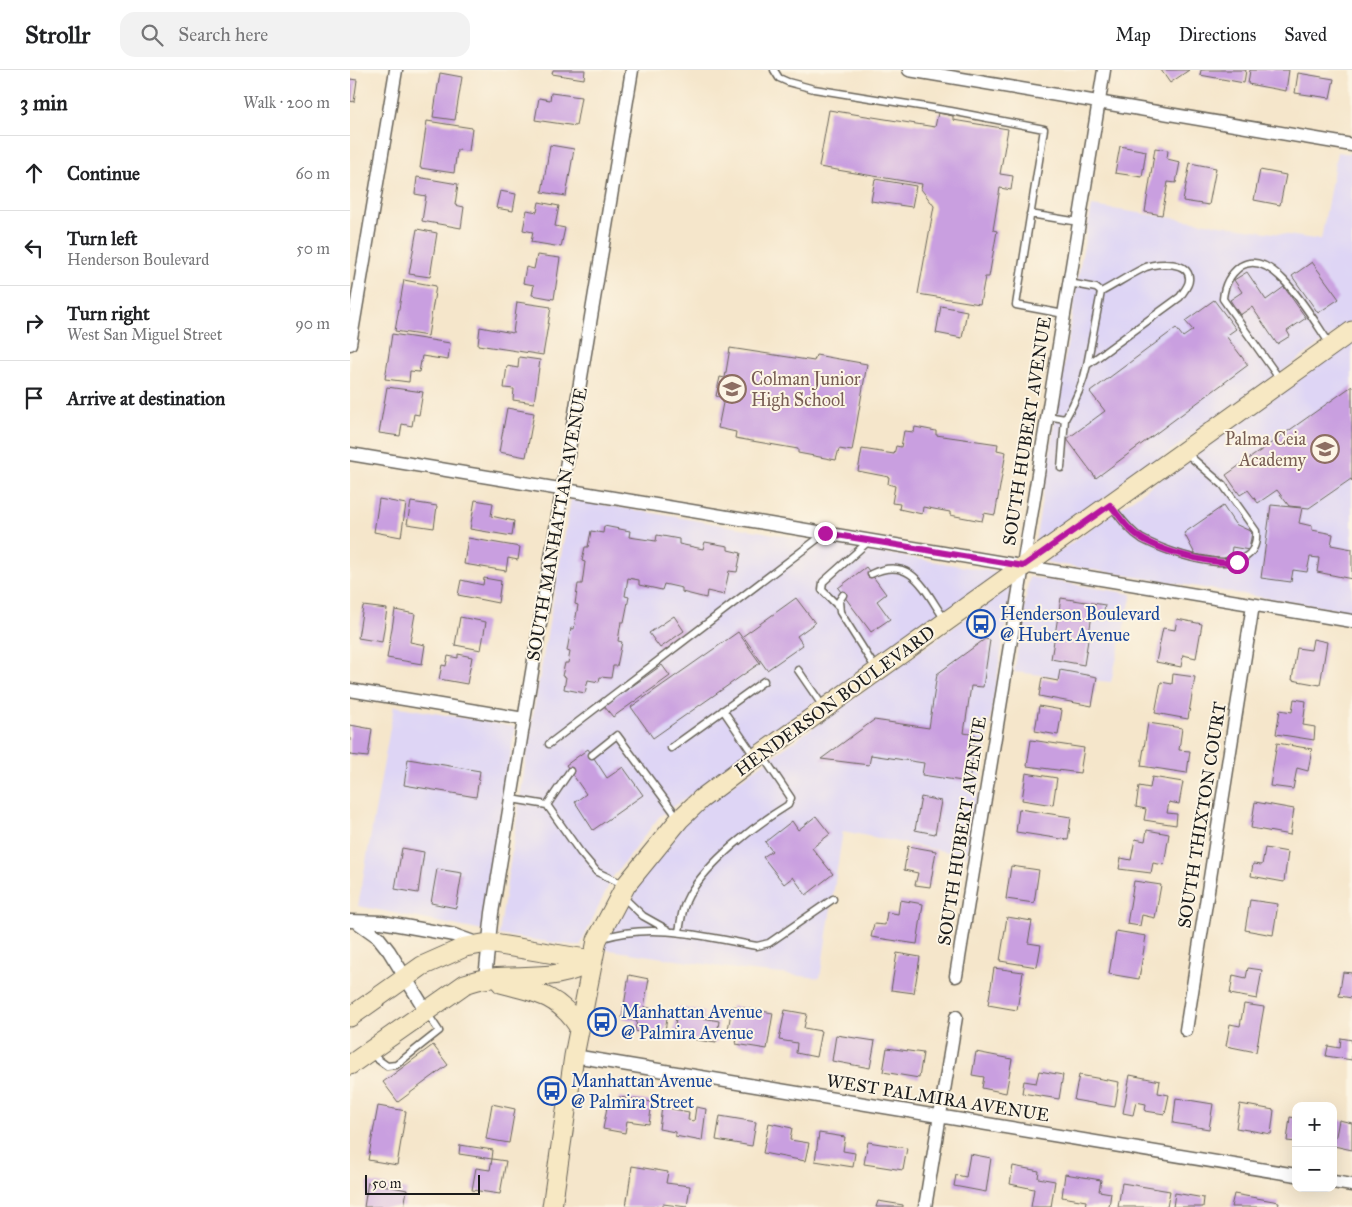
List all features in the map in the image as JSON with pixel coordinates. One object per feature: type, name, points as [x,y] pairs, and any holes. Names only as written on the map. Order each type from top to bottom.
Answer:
[{"type":"main road","name":"HENDERSON BOULEVARD","points":[[592,960],[597,940],[623,890],[679,820],[701,799],[758,756],[1352,331]]},
{"type":"main road","points":[[350,1017],[404,978],[450,952],[483,944],[592,960]]},
{"type":"main road","points":[[350,1065],[465,984],[485,978],[566,974],[579,969],[592,960]]},
{"type":"main road","points":[[552,1207],[574,1056],[592,960]]},
{"type":"main road","points":[[485,978],[553,998],[564,1007],[579,1027]]},
{"type":"street","points":[[350,344],[396,70]]},
{"type":"street","name":"SOUTH MANHATTAN AVENUE","points":[[485,978],[483,944],[512,799],[632,70]]},
{"type":"street","points":[[915,70],[964,74],[1099,102],[1352,145]]},
{"type":"street","name":"SOUTH HUBERT AVENUE","points":[[956,976],[1104,70]]},
{"type":"street","points":[[350,454],[1352,621]]},
{"type":"street","name":"SOUTH THIXTON COURT","points":[[1186,1030],[1252,605]]},
{"type":"street","points":[[350,690],[524,719]]},
{"type":"street","points":[[354,921],[382,922],[434,931],[483,944]]},
{"type":"street","points":[[354,921],[378,937],[426,1010]]},
{"type":"street","points":[[925,1207],[956,1017]]},
{"type":"street","name":"WEST PALMIRA AVENUE","points":[[574,1056],[1292,1174]]},
{"type":"street","points":[[1337,1183],[1352,1185]]},
{"type":"lane","points":[[774,70],[779,78],[814,89],[951,111],[1044,129],[1016,306],[1064,314]]},
{"type":"lane","points":[[1030,214],[1079,222]]},
{"type":"lane","points":[[1281,382],[1223,299],[1228,280],[1235,270],[1245,264],[1255,262],[1271,268],[1288,285],[1331,346]]},
{"type":"lane","points":[[1087,365],[1180,297],[1189,281],[1188,274],[1184,269],[1172,264],[1156,264],[1101,292]]},
{"type":"lane","points":[[1069,283],[1096,288],[1101,292]]},
{"type":"lane","points":[[1061,468],[1065,419],[1076,402],[1087,365],[1101,292]]},
{"type":"lane","points":[[1047,416],[1065,419]]},
{"type":"lane","points":[[1110,505],[1132,532],[1162,547],[1223,563],[1237,562],[1249,556],[1254,550],[1256,531],[1223,486],[1185,451]]},
{"type":"lane","points":[[549,744],[825,533]]},
{"type":"lane","points":[[870,541],[823,582],[822,590],[838,606],[877,671]]},
{"type":"lane","points":[[871,574],[896,567],[909,571],[946,622]]},
{"type":"lane","points":[[838,606],[843,595]]},
{"type":"lane","points":[[798,670],[824,709]]},
{"type":"lane","points":[[672,748],[764,681]]},
{"type":"lane","points":[[679,932],[685,904],[700,880],[742,837],[788,805],[792,798],[723,710]]},
{"type":"lane","points":[[592,755],[617,735],[679,820]]},
{"type":"lane","points":[[546,806],[570,771]]},
{"type":"lane","points":[[512,799],[546,806],[597,872],[623,890],[642,916],[669,931]]},
{"type":"lane","points":[[597,940],[635,931],[669,931],[757,946],[770,943],[833,899]]},
{"type":"lane","points":[[368,1052],[387,1066],[396,1065],[439,1030],[426,1010]]},
{"type":"shaded area","points":[[1337,152],[1352,154],[1352,321],[1034,549],[1081,260],[1092,206],[1321,240]]},
{"type":"shaded area","points":[[1352,342],[1352,612],[1045,562]]},
{"type":"shaded area","points":[[571,499],[1001,573],[659,817],[612,878],[580,946],[499,935],[532,720]]},
{"type":"shaded area","points":[[1029,577],[1132,594],[1111,682],[1014,672]]},
{"type":"shaded area","points":[[1012,586],[968,856],[843,831],[820,978],[743,970],[597,948],[668,831]]},
{"type":"shaded area","points":[[394,706],[515,727],[483,931],[358,906]]},
{"type":"building","points":[[553,70],[585,70],[584,79],[552,74]]},
{"type":"building","points":[[1161,70],[1189,70],[1170,83]]},
{"type":"building","points":[[1201,70],[1246,70],[1244,83],[1200,75]]},
{"type":"building","points":[[1250,70],[1289,70],[1286,91],[1248,84]]},
{"type":"building","points":[[440,73],[462,77],[455,120],[433,117]]},
{"type":"building","points":[[1298,73],[1334,79],[1330,98],[1295,93]]},
{"type":"building","points":[[350,79],[357,80],[354,102],[350,101]]},
{"type":"building","points":[[551,93],[581,97],[576,126],[535,120],[539,98],[550,100]]},
{"type":"building","points":[[829,110],[935,127],[938,113],[953,116],[953,120],[1008,129],[1000,174],[1013,176],[1011,190],[1000,188],[993,230],[997,231],[989,277],[985,277],[980,304],[918,294],[934,206],[921,189],[922,184],[819,167]]},
{"type":"building","points":[[427,121],[472,128],[469,151],[457,150],[454,173],[420,168]]},
{"type":"building","points":[[550,145],[574,149],[566,196],[542,192]]},
{"type":"building","points":[[1120,146],[1146,151],[1142,177],[1115,173]]},
{"type":"building","points":[[1155,148],[1168,150],[1167,159],[1180,162],[1176,183],[1168,182],[1162,215],[1145,212]]},
{"type":"building","points":[[1190,163],[1216,168],[1209,205],[1183,201]]},
{"type":"building","points":[[1260,170],[1286,175],[1280,205],[1254,200]]},
{"type":"building","points":[[417,177],[458,184],[455,205],[464,207],[461,228],[422,221],[426,196],[415,194]]},
{"type":"building","points":[[875,179],[916,186],[912,207],[871,201]]},
{"type":"building","points":[[500,191],[516,194],[513,211],[496,208]]},
{"type":"building","points":[[539,202],[559,206],[555,226],[565,228],[561,247],[531,242],[533,232],[523,230],[527,210],[537,212]]},
{"type":"building","points":[[417,229],[437,233],[430,277],[409,274]]},
{"type":"building","points":[[537,255],[560,258],[554,299],[532,295],[534,285],[523,283],[526,267],[534,269]]},
{"type":"building","points":[[1312,262],[1339,299],[1318,313],[1292,276]]},
{"type":"building","points":[[1247,272],[1266,300],[1284,287],[1306,318],[1287,331],[1290,336],[1277,344],[1252,307],[1240,315],[1230,300],[1242,292],[1234,280]]},
{"type":"building","points":[[404,280],[436,286],[428,336],[395,331]]},
{"type":"building","points":[[1214,300],[1236,329],[1226,336],[1248,365],[1096,478],[1067,439],[1105,411],[1090,392],[1176,328],[1183,337],[1193,330],[1185,321]]},
{"type":"building","points":[[517,302],[551,307],[543,355],[478,345],[480,327],[513,333]]},
{"type":"building","points":[[941,306],[967,311],[962,338],[936,333]]},
{"type":"building","points":[[392,334],[450,343],[448,360],[422,356],[419,372],[410,371],[409,382],[385,379]]},
{"type":"building","points":[[730,348],[814,361],[816,355],[867,364],[852,451],[839,449],[836,460],[798,453],[798,449],[735,438],[736,432],[718,428],[724,398],[716,396],[720,377],[725,378]]},
{"type":"building","points":[[519,357],[540,360],[534,403],[513,400],[514,389],[504,388],[507,366],[518,368]]},
{"type":"building","points":[[1352,386],[1352,481],[1351,479],[1309,508],[1289,506],[1277,490],[1258,503],[1248,490],[1240,495],[1226,475]]},
{"type":"building","points":[[387,387],[423,392],[419,415],[414,414],[412,426],[402,424],[400,436],[379,433]]},
{"type":"building","points":[[507,408],[534,413],[526,457],[499,452]]},
{"type":"building","points":[[915,427],[936,431],[936,435],[998,444],[997,450],[1006,452],[995,515],[984,513],[982,521],[950,515],[950,512],[923,507],[922,514],[899,509],[900,504],[892,503],[895,486],[888,484],[889,477],[858,471],[862,449],[894,454],[896,446],[901,447],[904,431],[914,432]]},
{"type":"building","points":[[379,499],[406,504],[401,537],[374,532]]},
{"type":"building","points":[[475,500],[493,503],[491,516],[514,521],[512,536],[470,529]]},
{"type":"building","points":[[411,502],[437,506],[434,528],[407,524]]},
{"type":"building","points":[[1271,505],[1302,508],[1299,523],[1312,526],[1312,530],[1333,534],[1331,545],[1352,549],[1352,579],[1317,572],[1319,558],[1310,557],[1307,572],[1293,570],[1291,582],[1261,578]]},
{"type":"building","points":[[1223,506],[1235,524],[1252,532],[1249,550],[1232,547],[1231,554],[1223,559],[1195,554],[1184,533]]},
{"type":"building","points":[[604,526],[630,531],[629,537],[656,541],[657,535],[679,539],[679,544],[703,549],[705,542],[728,546],[728,550],[741,553],[737,572],[729,571],[724,595],[707,591],[706,598],[682,592],[682,588],[664,584],[662,590],[639,585],[639,580],[628,578],[625,596],[629,597],[624,622],[621,622],[618,641],[622,642],[617,666],[613,666],[611,678],[600,677],[599,682],[588,680],[585,693],[564,689],[566,677],[562,676],[565,663],[568,663],[570,652],[567,651],[571,628],[574,629],[578,605],[575,604],[578,584],[582,584],[585,562],[582,561],[585,547],[588,547],[591,531],[603,533]]},
{"type":"building","points":[[468,538],[520,547],[518,560],[508,558],[506,571],[464,564]]},
{"type":"building","points":[[866,567],[886,594],[877,601],[890,619],[871,632],[838,588]]},
{"type":"building","points":[[484,578],[501,581],[498,603],[458,595],[461,580],[483,585]]},
{"type":"building","points":[[796,598],[815,623],[797,636],[803,645],[767,670],[743,636]]},
{"type":"building","points":[[1061,598],[1105,605],[1103,617],[1092,615],[1084,665],[1051,659]]},
{"type":"building","points":[[363,606],[387,609],[382,642],[358,638]]},
{"type":"building","points":[[395,610],[415,614],[410,642],[425,645],[422,664],[387,658]]},
{"type":"building","points":[[674,616],[684,631],[660,648],[649,633]]},
{"type":"building","points":[[460,617],[486,622],[481,650],[455,645]]},
{"type":"building","points":[[1177,619],[1202,624],[1196,658],[1183,655],[1181,667],[1156,662],[1163,628],[1175,630]]},
{"type":"building","points":[[738,632],[760,663],[653,738],[631,707]]},
{"type":"building","points":[[985,639],[990,640],[983,687],[971,686],[964,733],[976,735],[969,782],[922,775],[924,763],[871,755],[869,765],[821,759],[874,720],[929,728],[937,674]]},
{"type":"building","points":[[1313,639],[1327,642],[1320,685],[1292,680],[1297,648],[1311,650]]},
{"type":"building","points":[[458,654],[472,657],[467,684],[439,679],[442,665],[446,666],[448,656],[458,658]]},
{"type":"building","points":[[662,665],[670,676],[613,717],[604,706]]},
{"type":"building","points":[[1060,670],[1097,677],[1092,706],[1039,696],[1042,678],[1058,681]]},
{"type":"building","points":[[1173,674],[1195,677],[1188,719],[1155,713],[1161,682],[1172,684]]},
{"type":"building","points":[[1294,699],[1306,701],[1303,725],[1315,727],[1314,740],[1276,734],[1280,710],[1292,712]]},
{"type":"building","points":[[1039,706],[1062,710],[1058,735],[1035,731]]},
{"type":"building","points":[[1148,723],[1182,728],[1179,750],[1190,751],[1187,773],[1141,766]]},
{"type":"building","points":[[350,725],[372,729],[368,757],[350,755]]},
{"type":"building","points":[[1031,740],[1084,748],[1080,773],[1027,766]]},
{"type":"building","points":[[1277,743],[1312,749],[1308,771],[1297,768],[1293,789],[1270,786]]},
{"type":"building","points":[[588,749],[607,778],[623,767],[643,795],[593,830],[575,802],[586,794],[566,765]]},
{"type":"building","points":[[408,759],[480,771],[476,797],[404,785]]},
{"type":"building","points":[[1026,773],[1057,778],[1053,805],[1022,800]]},
{"type":"building","points":[[1152,777],[1183,782],[1179,804],[1169,802],[1167,813],[1177,814],[1176,825],[1144,820],[1146,809],[1136,807],[1139,786],[1150,788]]},
{"type":"building","points":[[921,797],[941,801],[935,834],[915,830]]},
{"type":"building","points":[[1255,802],[1294,809],[1290,835],[1251,828]]},
{"type":"building","points":[[1019,809],[1071,817],[1068,840],[1016,832]]},
{"type":"building","points":[[816,816],[830,834],[812,848],[833,874],[806,895],[793,877],[784,884],[763,857],[772,851],[765,842],[792,821],[798,830]]},
{"type":"building","points":[[1147,830],[1169,834],[1164,865],[1153,863],[1151,873],[1119,869],[1121,858],[1131,860],[1135,839],[1145,841]]},
{"type":"building","points":[[908,846],[936,851],[930,887],[915,885],[918,873],[904,870]]},
{"type":"building","points":[[402,848],[424,852],[418,893],[395,889]]},
{"type":"building","points":[[1265,848],[1288,852],[1284,882],[1251,876],[1253,864],[1262,865]]},
{"type":"building","points":[[1011,866],[1039,870],[1034,903],[1006,899]]},
{"type":"building","points":[[437,869],[462,873],[456,908],[431,903]]},
{"type":"building","points":[[1134,881],[1161,885],[1155,918],[1142,915],[1140,926],[1127,924]]},
{"type":"building","points":[[900,900],[923,904],[917,944],[871,937],[874,924],[885,925],[887,912],[898,914]]},
{"type":"building","points":[[1250,900],[1278,904],[1273,935],[1245,930]]},
{"type":"building","points":[[1007,917],[1032,921],[1028,943],[1041,945],[1037,967],[1000,961]]},
{"type":"building","points":[[1116,931],[1146,936],[1139,979],[1109,974]]},
{"type":"building","points":[[897,953],[920,957],[914,993],[891,990]]},
{"type":"building","points":[[994,968],[1023,972],[1017,1010],[988,1005]]},
{"type":"building","points":[[1248,968],[1262,970],[1257,999],[1230,994],[1233,975],[1246,978]]},
{"type":"building","points":[[1343,972],[1352,973],[1352,998],[1339,996]]},
{"type":"building","points":[[629,975],[649,979],[644,1007],[668,1012],[664,1037],[635,1031],[637,1021],[622,1018]]},
{"type":"building","points":[[1244,1004],[1264,1007],[1256,1052],[1226,1046],[1230,1024],[1240,1026]]},
{"type":"building","points":[[732,1006],[773,1013],[767,1049],[736,1044],[738,1032],[728,1030]]},
{"type":"building","points":[[678,1007],[704,1012],[703,1018],[719,1021],[716,1043],[673,1036]]},
{"type":"building","points":[[785,1010],[807,1014],[804,1028],[821,1031],[816,1057],[796,1053],[797,1043],[779,1040]]},
{"type":"building","points":[[836,1035],[875,1041],[870,1068],[832,1061]]},
{"type":"building","points":[[1341,1038],[1352,1040],[1352,1060],[1326,1056],[1328,1046],[1340,1048]]},
{"type":"building","points":[[433,1045],[448,1065],[398,1102],[383,1082]]},
{"type":"building","points":[[887,1048],[923,1053],[919,1078],[883,1072]]},
{"type":"building","points":[[976,1052],[1012,1059],[1006,1093],[982,1088],[984,1077],[972,1075]]},
{"type":"building","points":[[1039,1071],[1063,1075],[1059,1099],[1022,1093],[1024,1081],[1036,1083]]},
{"type":"building","points":[[1079,1075],[1119,1082],[1115,1107],[1074,1100]]},
{"type":"building","points":[[1130,1075],[1160,1081],[1158,1093],[1169,1095],[1165,1114],[1145,1111],[1146,1104],[1136,1102],[1133,1115],[1123,1113]]},
{"type":"building","points":[[619,1097],[652,1102],[649,1124],[627,1121],[625,1133],[603,1129],[607,1107],[618,1108]]},
{"type":"building","points":[[1176,1098],[1213,1104],[1209,1129],[1173,1123]]},
{"type":"building","points":[[492,1104],[515,1109],[509,1143],[486,1139]]},
{"type":"building","points":[[1240,1104],[1274,1110],[1271,1134],[1236,1128]]},
{"type":"building","points":[[378,1106],[406,1111],[397,1165],[368,1160]]},
{"type":"building","points":[[662,1107],[689,1112],[688,1120],[694,1121],[696,1107],[706,1109],[702,1141],[675,1136],[675,1132],[659,1129]]},
{"type":"building","points":[[720,1116],[756,1122],[752,1146],[716,1140]]},
{"type":"building","points":[[1290,1117],[1292,1117],[1292,1142],[1287,1141]]},
{"type":"building","points":[[1339,1120],[1352,1123],[1352,1150],[1337,1147]]},
{"type":"building","points":[[769,1123],[792,1128],[790,1140],[809,1143],[805,1161],[763,1153]]},
{"type":"building","points":[[819,1133],[845,1137],[843,1151],[855,1153],[853,1167],[815,1161]]},
{"type":"building","points":[[868,1142],[907,1148],[903,1170],[864,1164]]},
{"type":"building","points":[[460,1145],[493,1150],[492,1159],[459,1154]]},
{"type":"building","points":[[970,1154],[991,1158],[986,1192],[954,1186],[956,1175],[966,1177]]},
{"type":"building","points":[[492,1159],[506,1161],[500,1194],[472,1190],[476,1168],[490,1170]]},
{"type":"building","points":[[632,1166],[668,1172],[666,1183],[690,1186],[687,1207],[663,1204],[663,1207],[626,1207]]},
{"type":"building","points":[[1013,1166],[1039,1171],[1038,1178],[1055,1181],[1051,1207],[1031,1207],[1034,1189],[1010,1184]]},
{"type":"building","points":[[1065,1174],[1101,1180],[1099,1191],[1111,1193],[1109,1207],[1085,1207],[1086,1201],[1062,1197]]},
{"type":"building","points":[[368,1182],[407,1190],[404,1207],[364,1207]]},
{"type":"building","points":[[1122,1183],[1170,1191],[1167,1207],[1118,1207]]},
{"type":"building","points":[[1175,1193],[1204,1198],[1203,1207],[1173,1207]]},
{"type":"building","points":[[1234,1194],[1279,1202],[1278,1207],[1231,1207]]},
{"type":"building","points":[[878,1201],[903,1205],[903,1207],[876,1207]]},
{"type":"place","name":"Colman Junior High School","points":[[732,389]]},
{"type":"place","name":"Palma Ceia Academy","points":[[1325,449]]},
{"type":"place","name":"Henderson Boulevard @ Hubert Avenue","points":[[981,624]]},
{"type":"place","name":"Manhattan Avenue @ Palmira Avenue","points":[[602,1022]]},
{"type":"place","name":"Manhattan Avenue @ Palmira Street","points":[[552,1091]]},
{"type":"route","points":[[825,533],[1023,566],[1110,505],[1132,532],[1143,539],[1192,556],[1223,563],[1237,562]]}]
